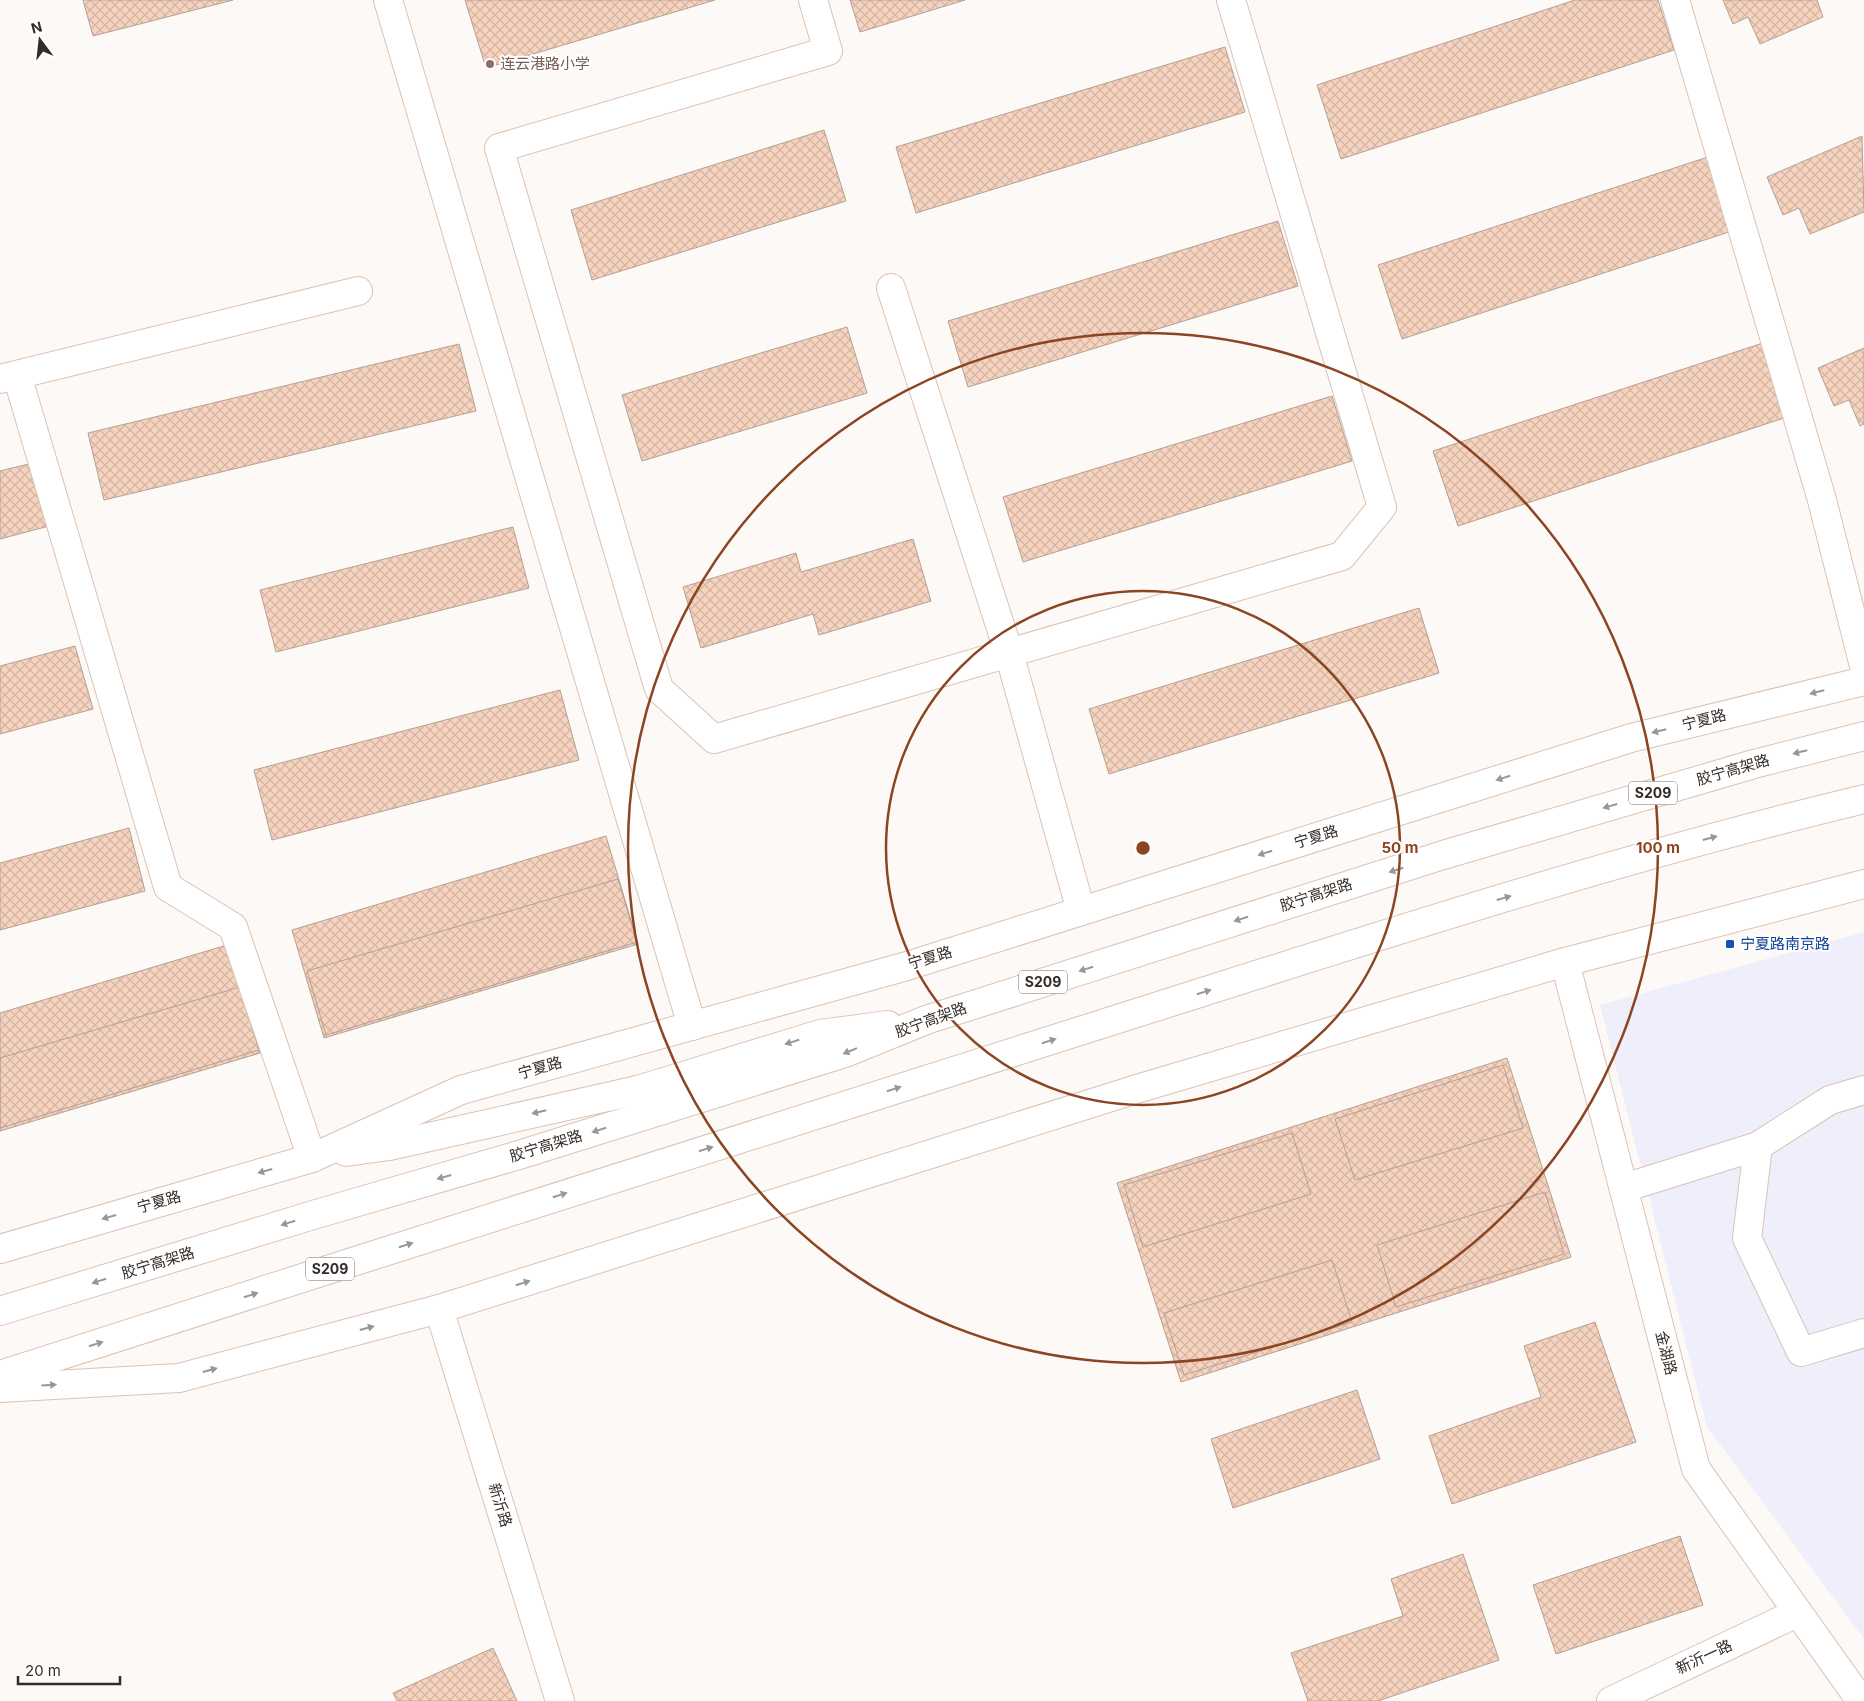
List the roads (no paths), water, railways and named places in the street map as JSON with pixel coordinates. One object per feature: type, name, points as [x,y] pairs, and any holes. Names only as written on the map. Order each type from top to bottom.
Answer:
[{"type":"main road","points":[[388,0],[692,1026]]},
{"type":"main road","points":[[813,0],[828,51],[499,148],[659,689],[714,739],[1342,556],[1382,507],[1231,0]]},
{"type":"main road","points":[[1675,0],[1822,500],[1864,666]]},
{"type":"main road","points":[[891,288],[1009,653],[1081,910]]},
{"type":"main road","points":[[358,291],[8,377],[168,887],[233,927],[312,1158],[388,1146],[638,1090],[820,1034],[926,1020]]},
{"type":"main road","name":"宁夏路","points":[[0,1249],[312,1158],[461,1090],[907,966],[1632,738],[1864,681]]},
{"type":"main road","name":"胶宁高架路","points":[[0,1312],[322,1212],[522,1154],[835,1056],[926,1020],[1442,855],[1754,764],[1864,736]]},
{"type":"main road","name":"S209","points":[[0,1375],[659,1163],[1457,912],[1678,847],[1864,799]]},
{"type":"main road","points":[[0,1388],[179,1378],[439,1309],[1140,1088],[1565,962],[1864,884]]},
{"type":"main road","name":"金湖路","points":[[1565,962],[1696,1469],[1861,1701]]},
{"type":"main road","points":[[1624,1188],[1758,1146],[1830,1100],[1864,1090]]},
{"type":"main road","points":[[1758,1146],[1747,1238],[1801,1352],[1864,1333]]},
{"type":"main road","name":"新沂路","points":[[439,1309],[560,1701]]},
{"type":"main road","name":"新沂一路","points":[[1611,1701],[1797,1613]]},
{"type":"place","name":"连云港路小学","points":[[490,64]]},
{"type":"place","name":"宁夏路南京路","points":[[1730,944]]}]
